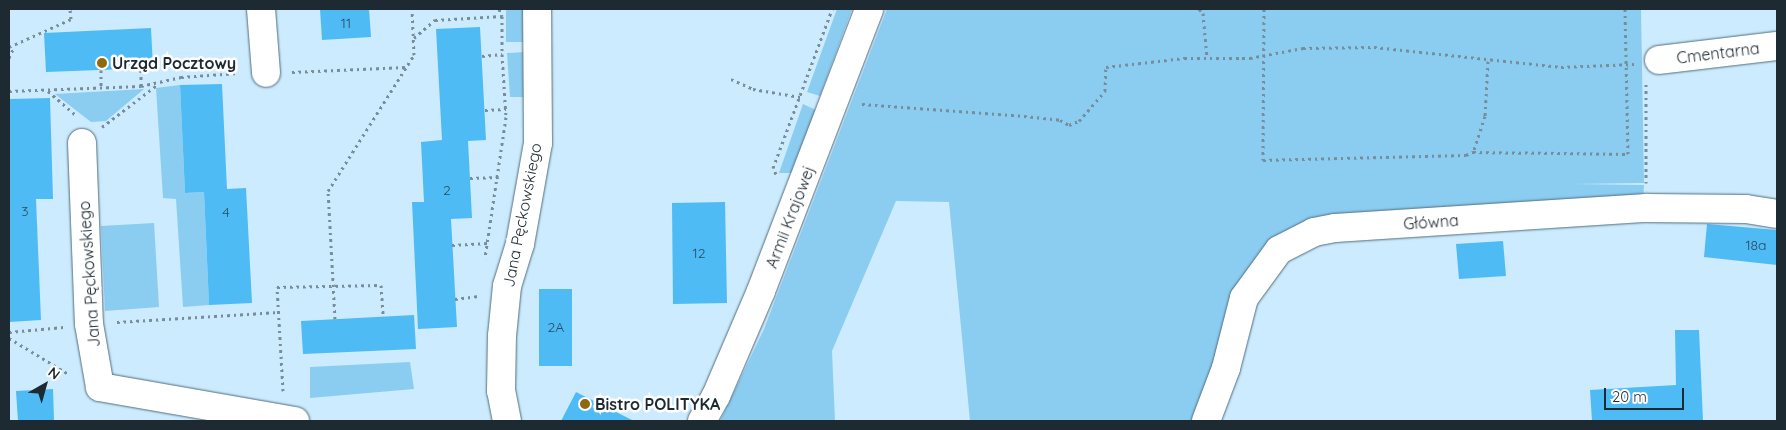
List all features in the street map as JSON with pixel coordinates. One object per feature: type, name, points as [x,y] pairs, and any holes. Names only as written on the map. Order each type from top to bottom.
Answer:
[{"type":"street","points":[[262,9],[266,73]]},
{"type":"street","name":"Jana Pęckowskiego","points":[[507,421],[501,391],[502,336],[507,286],[520,244],[538,143],[537,9]]},
{"type":"street","name":"Armii Krajowej","points":[[702,421],[716,396],[761,291],[869,9]]},
{"type":"street","name":"Cmentarna","points":[[1649,66],[1777,46]]},
{"type":"street","name":"Jana Pęckowskiego","points":[[82,143],[89,324],[100,387]]},
{"type":"street","name":"Główna","points":[[1206,421],[1226,368],[1244,298],[1265,264],[1279,250],[1297,239],[1335,228],[1646,208],[1746,209],[1777,214]]},
{"type":"street","points":[[100,387],[290,421]]},
{"type":"path","points":[[9,46],[14,46],[71,19],[70,9]]},
{"type":"path","points":[[335,319],[328,191],[414,55],[412,9]]},
{"type":"path","points":[[484,261],[498,177],[506,109],[502,54],[502,16],[499,9]]},
{"type":"path","points":[[1199,9],[1203,13],[1207,58]]},
{"type":"path","points":[[1264,9],[1263,160],[1466,155],[1473,152],[1628,154],[1625,9]]},
{"type":"path","points":[[414,38],[434,20],[502,16]]},
{"type":"path","points":[[9,58],[14,46]]},
{"type":"path","points":[[855,104],[1033,117],[1060,120],[1070,125],[1079,121],[1104,91],[1106,67],[1264,55],[1303,48],[1374,47],[1488,61],[1561,67],[1626,64],[1649,66],[1646,208]]},
{"type":"path","points":[[482,56],[502,54]]},
{"type":"path","points":[[1473,152],[1485,116],[1488,61]]},
{"type":"path","points":[[9,92],[141,86],[158,84],[181,77],[406,67]]},
{"type":"path","points":[[141,68],[141,86]]},
{"type":"path","points":[[101,70],[101,88]]},
{"type":"path","points":[[731,79],[753,89],[800,97]]},
{"type":"path","points":[[82,143],[158,84]]},
{"type":"path","points":[[48,90],[80,119],[82,143]]},
{"type":"path","points":[[485,110],[506,109]]},
{"type":"path","points":[[470,178],[498,177]]},
{"type":"path","points":[[452,245],[487,243]]},
{"type":"path","points":[[290,421],[277,287],[381,285],[383,316]]},
{"type":"path","points":[[455,299],[479,297],[480,288]]},
{"type":"path","points":[[9,332],[89,324],[278,312]]},
{"type":"path","points":[[9,338],[80,381],[100,387]]},
{"type":"shaded area","points":[[506,9],[527,9],[529,42],[506,42]]},
{"type":"shaded area","points":[[837,9],[852,9],[820,96],[807,92]]},
{"type":"shaded area","points":[[887,9],[1641,9],[1644,183],[1573,184],[1644,185],[1643,200],[1284,237],[1196,421],[970,421],[949,202],[896,201],[832,351],[835,421],[720,421],[764,329]]},
{"type":"shaded area","points":[[526,52],[528,97],[510,97],[507,53]]},
{"type":"shaded area","points":[[180,85],[185,193],[204,192],[209,305],[183,307],[176,199],[163,198],[156,88]]},
{"type":"shaded area","points":[[144,89],[106,121],[91,122],[55,94]]},
{"type":"shaded area","points":[[803,104],[822,113],[793,173],[779,173]]},
{"type":"shaded area","points":[[154,223],[159,307],[105,311],[101,226]]},
{"type":"shaded area","points":[[410,362],[414,389],[310,398],[310,367]]},
{"type":"building","points":[[320,9],[369,9],[371,37],[322,40]]},
{"type":"building","points":[[480,27],[486,140],[468,141],[472,218],[451,219],[457,327],[418,329],[412,202],[424,202],[421,142],[442,140],[436,29]]},
{"type":"building","points":[[151,28],[153,68],[46,72],[44,33]]},
{"type":"building","points":[[222,84],[227,189],[246,188],[252,303],[209,305],[204,192],[185,193],[180,85]]},
{"type":"building","points":[[50,98],[53,199],[36,199],[41,320],[9,322],[9,99]]},
{"type":"building","points":[[725,202],[727,303],[673,304],[672,203]]},
{"type":"building","points":[[1707,224],[1777,230],[1777,265],[1704,257]]},
{"type":"building","points":[[1503,241],[1506,276],[1459,279],[1456,244]]},
{"type":"building","points":[[539,289],[572,289],[572,366],[539,366]]},
{"type":"building","points":[[414,315],[416,349],[303,354],[301,321]]},
{"type":"building","points":[[1675,330],[1699,330],[1703,421],[1592,421],[1590,390],[1676,385]]},
{"type":"building","points":[[53,389],[54,421],[18,421],[16,391]]},
{"type":"building","name":"Bistro POLITYKA","points":[[576,392],[634,421],[561,421]]},
{"type":"place","name":"Urząd Pocztowy","points":[[102,63]]},
{"type":"place","name":"Bistro POLITYKA","points":[[585,404]]}]
